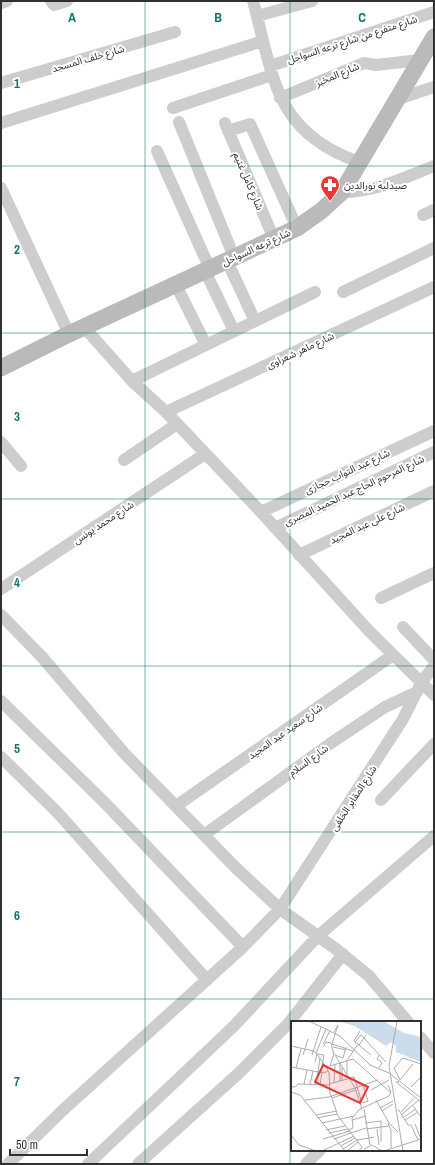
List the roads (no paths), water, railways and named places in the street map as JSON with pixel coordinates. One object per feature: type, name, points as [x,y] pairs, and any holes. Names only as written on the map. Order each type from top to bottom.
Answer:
[{"type":"main road","name":"شارع ترعه السواحل","points":[[1,368],[77,330],[297,228],[321,211],[342,192],[395,100],[434,38]]},
{"type":"street","points":[[1,3],[7,1]]},
{"type":"street","points":[[51,1],[54,5],[66,1]]},
{"type":"street","points":[[253,1],[271,71],[280,98],[295,121],[320,145],[339,155],[359,162]]},
{"type":"street","points":[[257,16],[312,1]]},
{"type":"street","name":"شارع متفرع من شارع ترعه السواحل","points":[[173,108],[434,12]]},
{"type":"street","name":"شارع خلف المسجد","points":[[1,83],[175,32]]},
{"type":"street","points":[[1,123],[264,41]]},
{"type":"street","name":"شارع المخبز","points":[[280,98],[364,63],[376,66],[420,60]]},
{"type":"street","points":[[395,100],[434,87]]},
{"type":"street","points":[[179,122],[255,321]]},
{"type":"street","name":"شارع كامل غنيم","points":[[274,239],[226,127],[250,124],[297,228]]},
{"type":"street","points":[[157,151],[234,331]]},
{"type":"street","points":[[342,192],[359,192],[375,188],[434,166]]},
{"type":"street","points":[[1,188],[77,330],[166,412],[393,655],[419,688],[434,695]]},
{"type":"street","points":[[423,215],[434,210]]},
{"type":"street","points":[[343,292],[434,248]]},
{"type":"street","points":[[176,284],[206,345]]},
{"type":"street","name":"شارع ماهر شعراوى","points":[[166,412],[434,288]]},
{"type":"street","points":[[132,381],[315,292]]},
{"type":"street","points":[[124,460],[177,424]]},
{"type":"street","name":"شارع عبد التواب حجازى","points":[[261,512],[434,431]]},
{"type":"street","points":[[1,442],[21,466]]},
{"type":"street","name":"شارع المرحوم الحاج عبد الحميد المصرى","points":[[275,528],[434,452]]},
{"type":"street","name":"شارع محمد يونس","points":[[1,588],[205,454]]},
{"type":"street","name":"شارع على عبد المجيد","points":[[299,555],[434,491]]},
{"type":"street","points":[[381,598],[434,573]]},
{"type":"street","points":[[1,615],[42,657],[124,753],[204,835],[280,909],[343,954],[369,976],[407,1021]]},
{"type":"street","points":[[403,627],[434,660]]},
{"type":"street","name":"شارع سعيد عبد المجيد","points":[[176,806],[393,655]]},
{"type":"street","name":"شارع المقابر الخلفى","points":[[8,1164],[63,1110],[243,947],[280,909],[399,726],[419,688],[434,666]]},
{"type":"street","name":"شارع السلام","points":[[204,835],[367,719],[393,702],[419,688]]},
{"type":"street","points":[[1,701],[105,803],[243,947]]},
{"type":"street","points":[[381,800],[434,744]]},
{"type":"street","points":[[1,757],[57,812],[207,980]]},
{"type":"street","points":[[88,1164],[234,1026],[318,936],[434,836]]},
{"type":"street","points":[[138,1164],[239,1073],[288,1024],[343,954]]},
{"type":"street","points":[[306,1164],[319,1151]]},
{"type":"place","name":"صيدلية نورالدين","points":[[330,202]]}]
